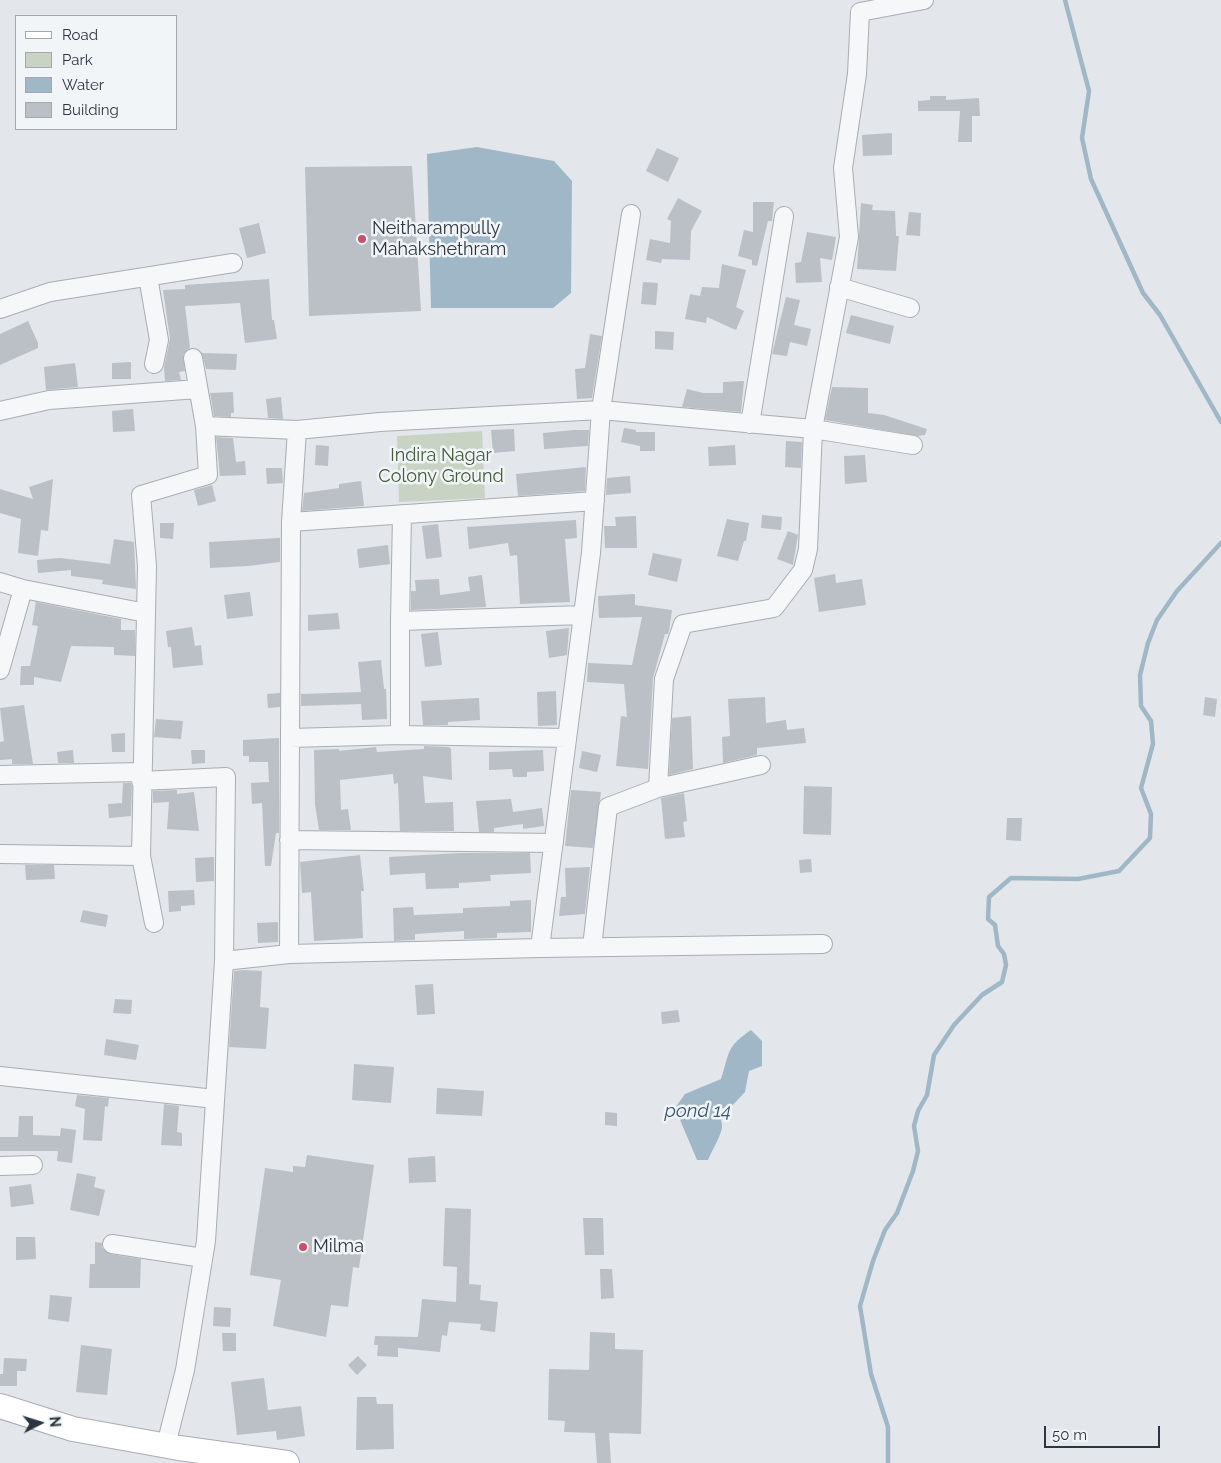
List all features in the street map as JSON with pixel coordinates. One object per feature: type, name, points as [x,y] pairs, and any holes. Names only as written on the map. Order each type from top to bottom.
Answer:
[{"type":"main road","points":[[0,1406],[72,1429],[166,1446],[287,1463]]},
{"type":"street","points":[[658,788],[664,680],[683,624],[774,608],[803,570],[808,549],[813,429],[849,237],[843,168],[857,74],[860,12],[924,0]]},
{"type":"street","points":[[540,948],[583,615],[602,410],[631,214]]},
{"type":"street","points":[[750,424],[784,216]]},
{"type":"street","points":[[0,309],[50,292],[233,263]]},
{"type":"street","points":[[148,277],[159,340],[154,364]]},
{"type":"street","points":[[839,287],[910,308]]},
{"type":"street","points":[[154,923],[141,856],[141,776],[147,566],[141,495],[208,475],[205,426],[193,358]]},
{"type":"street","points":[[0,411],[49,400],[198,389]]},
{"type":"street","points":[[205,426],[297,430],[390,422],[602,410],[813,429],[913,445]]},
{"type":"street","points":[[288,954],[291,522],[297,430]]},
{"type":"street","points":[[291,522],[595,501]]},
{"type":"street","points":[[400,735],[402,514]]},
{"type":"street","points":[[0,582],[23,589],[146,613]]},
{"type":"street","points":[[0,670],[23,589]]},
{"type":"street","points":[[400,621],[583,615]]},
{"type":"street","points":[[290,738],[400,735],[567,738]]},
{"type":"street","points":[[592,947],[608,807],[658,788],[762,765]]},
{"type":"street","points":[[0,775],[226,777],[224,961],[204,1258],[185,1370],[166,1446]]},
{"type":"street","points":[[289,840],[554,843]]},
{"type":"street","points":[[0,854],[141,856]]},
{"type":"street","points":[[224,961],[288,954],[823,944]]},
{"type":"street","points":[[0,1076],[215,1099]]},
{"type":"street","points":[[0,1166],[33,1165]]},
{"type":"street","points":[[112,1244],[204,1258]]},
{"type":"green space","name":"Indira Nagar Colony Ground","points":[[482,431],[485,498],[399,502],[397,436]]},
{"type":"water","points":[[477,147],[554,161],[572,181],[571,293],[553,308],[431,308],[427,154]]},
{"type":"water","name":"pond 14","points":[[751,1030],[762,1041],[762,1066],[749,1071],[745,1092],[730,1108],[721,1108],[722,1128],[718,1140],[708,1160],[697,1160],[675,1108],[685,1094],[721,1079],[733,1046]]},
{"type":"building","points":[[930,96],[946,96],[946,100],[979,98],[980,116],[972,116],[972,142],[958,142],[960,111],[918,111],[918,101],[930,100]]},
{"type":"building","points":[[892,133],[892,155],[863,156],[862,135]]},
{"type":"building","points":[[657,148],[679,158],[668,182],[646,171]]},
{"type":"building","name":"Neitharampully Mahakshethram","points":[[412,166],[421,311],[309,316],[305,167]]},
{"type":"building","points":[[678,198],[702,211],[691,231],[690,260],[662,259],[661,263],[646,260],[650,239],[670,243],[671,221],[667,219]]},
{"type":"building","points":[[753,202],[774,202],[772,221],[768,221],[757,266],[752,265],[752,260],[738,256],[744,230],[753,232]]},
{"type":"building","points":[[861,203],[873,205],[872,210],[895,211],[896,236],[899,236],[896,271],[857,269]]},
{"type":"building","points":[[909,212],[921,213],[920,236],[906,235]]},
{"type":"building","points":[[259,223],[266,253],[247,258],[239,228]]},
{"type":"building","points":[[807,232],[836,237],[832,260],[820,258],[822,282],[796,283],[795,263],[801,262]]},
{"type":"building","points":[[722,264],[746,270],[736,307],[744,311],[736,330],[707,317],[706,323],[685,319],[690,294],[700,296],[702,287],[719,288]]},
{"type":"building","points":[[269,279],[272,320],[274,320],[277,339],[245,343],[240,303],[185,306],[190,348],[183,355],[185,371],[179,372],[181,380],[165,381],[164,367],[170,339],[163,290],[185,289],[185,285]]},
{"type":"building","points":[[643,282],[658,283],[656,305],[641,304]]},
{"type":"building","points":[[786,297],[800,300],[794,325],[811,329],[807,346],[790,342],[787,356],[772,354]]},
{"type":"building","points":[[851,315],[894,326],[890,344],[846,333]]},
{"type":"building","points":[[28,321],[38,343],[38,348],[0,365],[0,334]]},
{"type":"building","points":[[655,331],[674,332],[673,350],[655,349]]},
{"type":"building","points":[[590,334],[602,336],[592,398],[577,399],[575,369],[585,368]]},
{"type":"building","points":[[202,353],[237,354],[236,370],[206,369]]},
{"type":"building","points":[[131,362],[131,379],[112,379],[112,363]]},
{"type":"building","points":[[75,363],[78,387],[46,390],[44,367]]},
{"type":"building","points":[[744,381],[741,412],[682,407],[687,389],[703,393],[723,393],[723,382]]},
{"type":"building","points":[[832,387],[868,388],[868,413],[884,415],[927,429],[925,435],[917,436],[825,420]]},
{"type":"building","points":[[233,392],[234,413],[231,413],[231,417],[214,416],[210,393]]},
{"type":"building","points":[[281,397],[283,419],[268,418],[266,399]]},
{"type":"building","points":[[133,409],[135,431],[113,432],[112,411]]},
{"type":"building","points":[[624,428],[636,430],[636,432],[655,432],[655,451],[640,451],[640,446],[621,442]]},
{"type":"building","points":[[514,429],[515,451],[493,453],[491,430]]},
{"type":"building","points":[[589,430],[588,446],[544,449],[543,433]]},
{"type":"building","points":[[216,437],[233,438],[236,462],[245,461],[246,475],[220,476]]},
{"type":"building","points":[[786,441],[802,442],[801,468],[785,467]]},
{"type":"building","points":[[316,445],[329,446],[328,466],[315,465]]},
{"type":"building","points":[[735,445],[736,465],[709,466],[708,447]]},
{"type":"building","points":[[865,455],[867,482],[845,484],[844,456]]},
{"type":"building","points":[[586,467],[585,491],[518,496],[516,474]]},
{"type":"building","points":[[266,468],[282,468],[283,483],[267,484]]},
{"type":"building","points":[[630,476],[631,493],[606,495],[607,478]]},
{"type":"building","points":[[53,479],[48,531],[41,530],[38,556],[18,553],[21,519],[0,513],[0,489],[33,499],[29,487]]},
{"type":"building","points":[[361,481],[364,506],[302,511],[304,493],[339,488],[339,484]]},
{"type":"building","points":[[212,485],[216,501],[198,506],[194,490]]},
{"type":"building","points":[[762,515],[782,517],[781,530],[761,528]]},
{"type":"building","points":[[636,516],[637,548],[605,548],[604,526],[616,526],[615,517]]},
{"type":"building","points":[[727,519],[749,523],[746,541],[744,541],[738,561],[717,556]]},
{"type":"building","points":[[576,520],[577,538],[565,539],[570,602],[520,604],[517,555],[510,556],[508,543],[469,549],[467,527]]},
{"type":"building","points":[[160,523],[174,523],[173,539],[160,538]]},
{"type":"building","points":[[438,524],[442,557],[426,559],[422,526]]},
{"type":"building","points":[[788,531],[798,535],[793,565],[777,559]]},
{"type":"building","points":[[280,538],[280,562],[210,568],[209,542]]},
{"type":"building","points":[[114,539],[134,542],[136,589],[102,584],[103,580],[71,576],[71,570],[38,573],[37,560],[60,558],[110,564]]},
{"type":"building","points":[[388,545],[390,564],[359,568],[357,549]]},
{"type":"building","points":[[653,553],[682,559],[677,582],[648,575]]},
{"type":"building","points":[[835,574],[836,583],[862,579],[866,605],[819,612],[814,578]]},
{"type":"building","points":[[482,575],[486,607],[411,610],[411,591],[416,591],[415,580],[439,579],[440,595],[470,591],[468,577]]},
{"type":"building","points":[[250,592],[253,616],[227,619],[224,595]]},
{"type":"building","points":[[635,594],[635,605],[672,610],[669,631],[668,634],[665,634],[653,678],[648,769],[616,766],[621,716],[627,717],[624,684],[587,682],[588,663],[632,665],[642,617],[599,618],[598,596]]},
{"type":"building","points":[[36,602],[121,619],[121,630],[135,630],[135,656],[114,655],[114,647],[71,646],[61,682],[34,677],[34,685],[20,685],[21,666],[30,666],[38,626],[32,625]]},
{"type":"building","points":[[338,613],[340,629],[308,631],[308,615]]},
{"type":"building","points":[[192,627],[195,646],[201,645],[203,665],[173,668],[171,647],[168,647],[166,631]]},
{"type":"building","points":[[569,628],[567,655],[549,658],[546,631]]},
{"type":"building","points":[[438,632],[442,665],[425,667],[421,634]]},
{"type":"building","points":[[381,660],[384,689],[386,689],[387,719],[362,720],[361,704],[301,706],[301,694],[361,692],[358,662]]},
{"type":"building","points":[[556,691],[557,725],[538,726],[537,692]]},
{"type":"building","points":[[280,693],[280,707],[268,708],[267,694]]},
{"type":"building","points":[[765,697],[766,723],[786,720],[787,730],[804,728],[806,743],[757,748],[757,755],[723,763],[722,737],[730,736],[728,699]]},
{"type":"building","points":[[1205,697],[1217,699],[1215,717],[1203,715]]},
{"type":"building","points":[[479,698],[480,720],[448,722],[448,725],[423,725],[421,701]]},
{"type":"building","points":[[24,705],[33,764],[12,764],[12,759],[0,760],[0,742],[4,741],[0,708]]},
{"type":"building","points":[[691,716],[693,769],[669,775],[672,718]]},
{"type":"building","points":[[156,719],[183,721],[181,739],[154,737]]},
{"type":"building","points":[[125,733],[125,752],[112,752],[111,734]]},
{"type":"building","points":[[279,738],[279,833],[276,833],[271,866],[265,866],[262,803],[252,804],[251,783],[269,782],[268,762],[249,762],[249,756],[243,756],[243,740]]},
{"type":"building","points":[[424,746],[449,747],[451,749],[452,780],[423,776],[425,803],[453,802],[454,831],[400,831],[398,783],[394,784],[393,774],[340,780],[341,810],[348,809],[351,830],[319,830],[315,804],[314,750],[339,749],[339,751],[376,747],[377,752],[424,749]]},
{"type":"building","points":[[73,750],[74,763],[58,763],[57,752]]},
{"type":"building","points":[[191,750],[205,750],[205,763],[192,764]]},
{"type":"building","points":[[543,750],[544,771],[527,772],[527,777],[513,777],[512,769],[489,770],[489,752]]},
{"type":"building","points":[[582,751],[601,755],[597,772],[579,768]]},
{"type":"building","points":[[123,783],[131,783],[132,786],[131,816],[109,818],[108,804],[122,803]]},
{"type":"building","points":[[804,786],[832,787],[831,835],[803,834]]},
{"type":"building","points":[[177,790],[177,794],[194,792],[199,831],[167,829],[169,802],[153,803],[153,791]]},
{"type":"building","points":[[571,790],[601,792],[593,848],[565,846]]},
{"type":"building","points":[[684,793],[687,821],[683,822],[685,837],[665,839],[661,798]]},
{"type":"building","points":[[511,799],[513,812],[542,808],[544,826],[523,829],[523,824],[494,828],[494,832],[479,832],[476,801]]},
{"type":"building","points":[[1007,818],[1022,818],[1021,841],[1006,840]]},
{"type":"building","points":[[460,853],[530,853],[531,873],[490,875],[491,881],[459,883],[459,888],[426,889],[425,873],[390,875],[389,857]]},
{"type":"building","points":[[360,855],[364,891],[361,891],[363,938],[314,941],[311,892],[302,893],[300,862]]},
{"type":"building","points":[[214,857],[214,881],[196,882],[195,858]]},
{"type":"building","points":[[811,859],[812,872],[800,873],[799,860]]},
{"type":"building","points":[[25,865],[54,865],[55,879],[26,880]]},
{"type":"building","points":[[590,867],[585,914],[559,916],[561,897],[566,897],[565,868]]},
{"type":"building","points":[[194,890],[195,905],[181,906],[181,911],[169,912],[168,891]]},
{"type":"building","points":[[531,900],[531,932],[497,933],[497,938],[464,939],[464,931],[415,934],[415,940],[394,941],[393,908],[413,907],[414,915],[463,913],[463,908],[510,906],[510,901]]},
{"type":"building","points":[[83,910],[108,915],[106,927],[80,922]]},
{"type":"building","points":[[278,922],[278,942],[258,943],[257,923]]},
{"type":"building","points":[[234,971],[262,971],[260,1007],[269,1008],[266,1049],[229,1047]]},
{"type":"building","points":[[433,984],[435,1014],[417,1015],[415,985]]},
{"type":"building","points":[[115,999],[132,1000],[131,1014],[113,1013]]},
{"type":"building","points":[[678,1010],[680,1022],[662,1024],[661,1012]]},
{"type":"building","points":[[106,1039],[139,1045],[136,1060],[104,1055]]},
{"type":"building","points":[[354,1064],[394,1067],[391,1103],[352,1100]]},
{"type":"building","points":[[437,1088],[484,1091],[482,1116],[436,1114]]},
{"type":"building","points":[[77,1095],[109,1098],[108,1107],[105,1106],[102,1141],[83,1140],[85,1109],[75,1106]]},
{"type":"building","points":[[164,1104],[179,1106],[177,1132],[182,1133],[182,1146],[161,1145]]},
{"type":"building","points":[[605,1112],[617,1113],[617,1126],[605,1125]]},
{"type":"building","points":[[19,1116],[33,1116],[33,1135],[60,1136],[61,1128],[76,1130],[72,1163],[57,1161],[58,1151],[0,1151],[0,1137],[18,1137]]},
{"type":"building","name":"Milma","points":[[307,1155],[374,1165],[359,1268],[353,1267],[348,1307],[331,1305],[326,1337],[273,1326],[281,1280],[250,1275],[265,1168],[293,1172],[293,1166],[305,1167]]},
{"type":"building","points":[[435,1156],[436,1182],[409,1183],[408,1158]]},
{"type":"building","points":[[77,1173],[96,1177],[94,1187],[105,1190],[99,1216],[70,1210]]},
{"type":"building","points":[[31,1184],[34,1204],[11,1207],[9,1187]]},
{"type":"building","points":[[445,1208],[471,1209],[469,1284],[481,1285],[480,1300],[498,1302],[495,1332],[480,1330],[481,1324],[449,1322],[447,1336],[442,1335],[440,1352],[398,1348],[398,1357],[377,1356],[378,1345],[374,1345],[375,1336],[418,1337],[422,1299],[456,1302],[457,1267],[443,1266]]},
{"type":"building","points":[[583,1218],[603,1218],[604,1255],[585,1255]]},
{"type":"building","points":[[16,1237],[35,1237],[36,1259],[16,1260]]},
{"type":"building","points":[[95,1242],[102,1243],[102,1248],[110,1254],[141,1259],[140,1288],[89,1288],[90,1264],[95,1264]]},
{"type":"building","points":[[600,1269],[612,1269],[614,1298],[601,1299]]},
{"type":"building","points":[[50,1295],[72,1297],[69,1322],[48,1319]]},
{"type":"building","points":[[214,1307],[231,1308],[230,1327],[213,1326]]},
{"type":"building","points":[[590,1332],[615,1333],[615,1349],[643,1350],[641,1434],[609,1433],[611,1463],[597,1463],[595,1433],[564,1432],[565,1421],[548,1420],[549,1369],[589,1370]]},
{"type":"building","points":[[222,1333],[236,1333],[236,1351],[223,1351]]},
{"type":"building","points":[[81,1345],[112,1349],[107,1395],[76,1392]]},
{"type":"building","points":[[358,1356],[367,1365],[357,1375],[348,1365]]},
{"type":"building","points":[[4,1358],[27,1359],[26,1371],[17,1371],[17,1386],[0,1386],[0,1374],[3,1374]]},
{"type":"building","points":[[264,1378],[268,1410],[301,1406],[305,1436],[277,1440],[276,1431],[237,1435],[231,1382]]},
{"type":"building","points":[[357,1397],[376,1397],[377,1404],[393,1404],[394,1449],[356,1450]]},
{"type":"waterway","points":[[1065,0],[1089,91],[1082,138],[1091,179],[1143,293],[1160,315],[1221,422]]},
{"type":"waterway","points":[[888,1463],[888,1427],[871,1374],[860,1306],[873,1261],[885,1230],[897,1213],[913,1171],[918,1151],[914,1126],[918,1111],[927,1095],[934,1055],[954,1025],[982,995],[1002,982],[1006,965],[1004,954],[998,946],[995,925],[988,919],[989,897],[1011,878],[1078,879],[1119,871],[1150,838],[1151,814],[1141,788],[1153,744],[1151,721],[1141,706],[1140,675],[1148,643],[1157,620],[1177,591],[1221,543]]},
{"type":"place","name":"Neitharampully Mahakshethram","points":[[362,239]]},
{"type":"place","name":"Milma","points":[[303,1247]]}]
